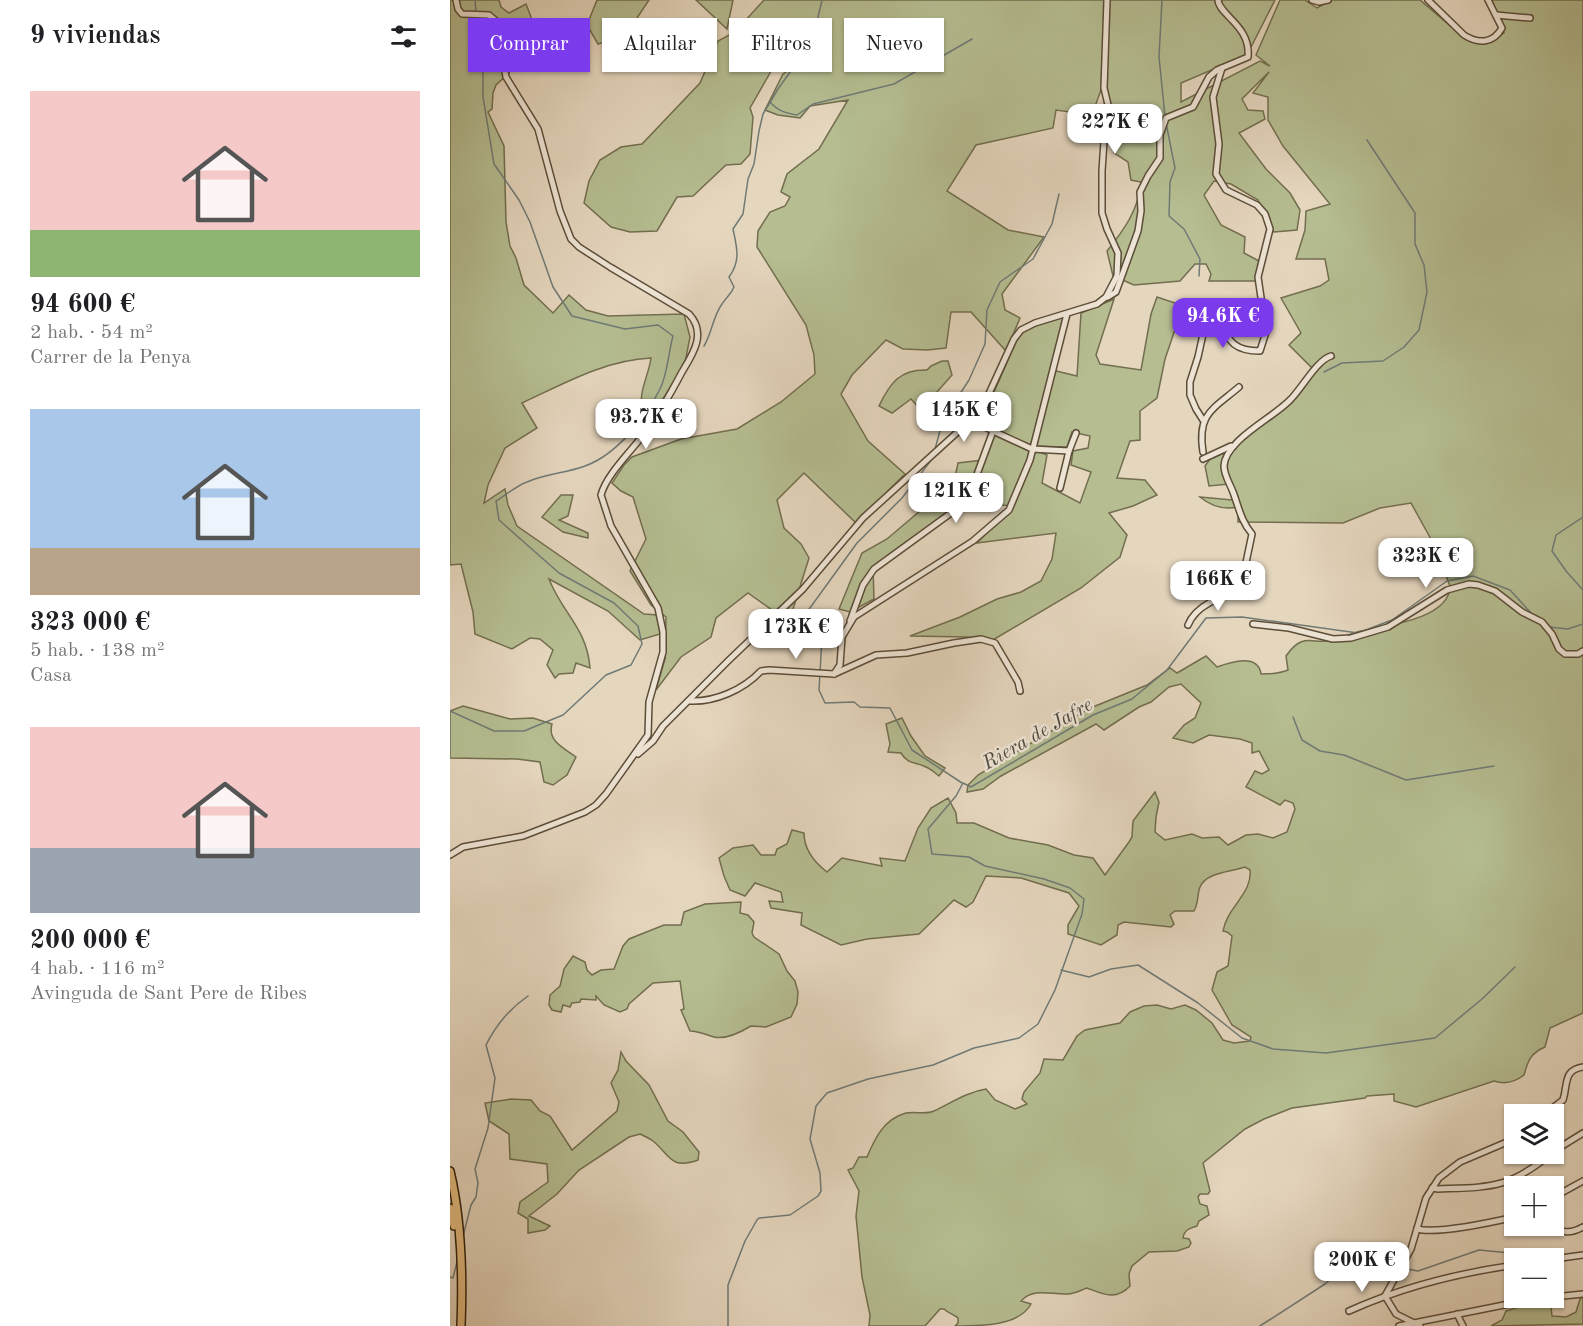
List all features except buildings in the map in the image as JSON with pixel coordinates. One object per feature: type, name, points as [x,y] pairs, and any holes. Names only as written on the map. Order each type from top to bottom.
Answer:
[{"type":"main road","points":[[450,1171],[456,1201],[460,1248],[461,1326]]},
{"type":"main road","points":[[450,1208],[460,1248]]},
{"type":"street","points":[[450,855],[463,848],[522,836],[585,812],[601,801],[648,735],[647,714],[663,652],[663,632],[658,608],[611,526],[601,495],[605,484],[663,407],[693,354],[698,336],[696,323],[690,314],[610,267],[579,247],[571,239],[560,211],[538,129],[506,77],[496,21],[489,15],[462,14],[456,0]]},
{"type":"street","points":[[1106,297],[1117,276],[1119,256],[1102,213],[1102,171],[1109,109],[1104,88],[1107,0]]},
{"type":"street","points":[[630,760],[653,741],[663,726],[803,589],[863,518],[971,420],[986,400],[1014,339],[1021,330],[1035,322],[1097,304],[1116,291],[1138,231],[1141,211],[1140,192],[1160,158],[1163,124],[1169,116],[1193,106],[1209,77],[1222,68],[1247,59],[1249,51],[1242,30],[1220,7],[1218,0]]},
{"type":"street","points":[[1312,0],[1319,2],[1328,0]]},
{"type":"street","points":[[1428,0],[1470,39],[1484,42],[1495,36],[1502,28],[1488,0]]},
{"type":"street","points":[[1496,15],[1530,18]]},
{"type":"street","points":[[1222,68],[1213,97],[1219,144],[1216,174],[1226,190],[1257,205],[1265,214],[1270,229],[1258,277],[1266,332],[1260,351],[1249,351],[1227,338],[1214,312],[1209,307],[1190,382],[1190,395],[1203,420],[1201,437],[1203,456],[1233,447]]},
{"type":"street","points":[[849,622],[885,596],[973,542],[1009,510],[1027,470],[1067,314]]},
{"type":"street","points":[[1188,625],[1203,607],[1240,591],[1252,534],[1242,521],[1224,470],[1226,459],[1233,447],[1289,401],[1325,358],[1331,356]]},
{"type":"street","points":[[1203,420],[1239,387]]},
{"type":"street","points":[[971,420],[1032,449],[1069,451]]},
{"type":"street","points":[[834,674],[840,665],[841,640],[863,585],[874,569],[951,513],[969,496],[993,431]]},
{"type":"street","points":[[1060,488],[1076,433]]},
{"type":"street","points":[[1253,624],[1289,628],[1333,639],[1351,638],[1388,627],[1447,590],[1469,584],[1495,591],[1522,612],[1542,622],[1552,634],[1559,650],[1565,654],[1578,654],[1583,651]]},
{"type":"street","points":[[690,701],[719,698],[761,672],[769,670],[834,674],[876,655],[908,653],[981,639],[995,643],[1018,682],[1020,691]]},
{"type":"street","points":[[1558,1104],[1563,1100],[1569,1073],[1576,1068],[1583,1067]]},
{"type":"street","points":[[1564,1145],[1583,1133]]},
{"type":"street","points":[[1385,1296],[1411,1249],[1423,1205],[1432,1188],[1451,1167],[1504,1143]]},
{"type":"street","points":[[1432,1188],[1480,1187],[1506,1182],[1538,1164]]},
{"type":"street","points":[[1564,1191],[1583,1181]]},
{"type":"street","points":[[1417,1229],[1455,1227],[1504,1219]]},
{"type":"street","points":[[1564,1232],[1573,1232],[1583,1227]]},
{"type":"street","points":[[1564,1258],[1583,1255]]},
{"type":"street","points":[[1348,1311],[1385,1296],[1472,1271],[1504,1267]]},
{"type":"street","points":[[1564,1296],[1583,1294]]},
{"type":"street","points":[[1385,1296],[1396,1314],[1417,1325]]},
{"type":"street","points":[[1399,1326],[1417,1325],[1457,1314],[1504,1306]]},
{"type":"street","points":[[1457,1314],[1463,1326]]},
{"type":"green space","points":[[450,0],[499,0],[501,7],[509,13],[526,4],[531,17],[468,18],[468,72],[509,72],[496,85],[492,109],[488,112],[504,146],[506,222],[510,246],[524,285],[553,313],[569,295],[586,310],[608,316],[684,314],[690,337],[685,363],[663,399],[643,410],[642,391],[651,358],[601,368],[522,403],[537,428],[505,448],[488,485],[484,503],[505,489],[508,505],[517,526],[644,614],[658,615],[660,634],[640,640],[608,611],[549,579],[579,631],[588,654],[590,668],[576,663],[573,673],[559,674],[555,678],[547,665],[553,650],[540,639],[530,638],[512,649],[475,634],[473,612],[461,564],[450,565]]},
{"type":"green space","points":[[597,0],[649,0],[637,18],[602,18],[602,43],[598,44],[590,30],[590,18]]},
{"type":"green space","points":[[696,0],[733,0],[727,29]]},
{"type":"green space","points":[[764,0],[1275,0],[1247,55],[1181,83],[1181,102],[1260,61],[1270,66],[1256,55],[1280,0],[1305,0],[1317,8],[1332,0],[1420,0],[1460,34],[1486,44],[1504,33],[1492,0],[1583,0],[1583,1013],[1550,1028],[1545,1047],[1533,1055],[1524,1075],[1514,1081],[1502,1083],[1494,1081],[1416,1107],[1394,1101],[1394,1094],[1292,1108],[1245,1129],[1203,1163],[1210,1191],[1198,1197],[1200,1204],[1207,1206],[1209,1215],[1199,1221],[1197,1226],[1186,1231],[1183,1238],[1189,1239],[1191,1243],[1189,1247],[1177,1251],[1149,1252],[1132,1266],[1129,1274],[1130,1286],[1125,1291],[1114,1295],[1087,1288],[1070,1294],[1031,1294],[1021,1301],[1031,1304],[1018,1317],[1009,1321],[976,1326],[955,1326],[958,1318],[940,1309],[925,1326],[869,1326],[870,1315],[862,1277],[856,1216],[859,1191],[848,1170],[853,1168],[859,1157],[867,1157],[877,1136],[886,1125],[906,1113],[931,1112],[966,1095],[986,1089],[995,1100],[1015,1109],[1027,1104],[1022,1099],[1024,1092],[1040,1073],[1044,1059],[1063,1060],[1077,1036],[1085,1030],[1120,1023],[1130,1012],[1144,1006],[1157,1005],[1171,1009],[1185,1005],[1196,1010],[1212,1023],[1223,1040],[1234,1043],[1250,1041],[1251,1037],[1232,1025],[1212,990],[1217,972],[1228,966],[1232,936],[1223,931],[1225,922],[1248,886],[1250,870],[1245,867],[1208,878],[1200,887],[1194,911],[1175,911],[1170,915],[1174,924],[1171,927],[1124,922],[1118,925],[1117,935],[1101,945],[1068,934],[1068,925],[1079,906],[1069,893],[1021,878],[986,876],[973,902],[966,907],[954,900],[919,934],[867,939],[841,945],[801,925],[802,913],[771,908],[769,901],[783,902],[781,892],[755,883],[745,896],[730,890],[719,858],[733,848],[753,845],[761,855],[775,855],[777,849],[787,844],[792,830],[804,833],[804,839],[811,855],[827,872],[842,858],[882,866],[880,858],[905,861],[918,828],[931,808],[948,798],[956,813],[957,823],[974,823],[1009,838],[1048,845],[1074,855],[1093,858],[1105,875],[1132,837],[1133,821],[1155,792],[1159,802],[1155,832],[1165,840],[1192,834],[1202,838],[1219,837],[1228,845],[1246,835],[1258,834],[1273,838],[1287,832],[1295,809],[1293,803],[1285,800],[1280,805],[1246,787],[1255,771],[1262,774],[1269,770],[1259,751],[1252,753],[1252,743],[1209,735],[1193,743],[1173,738],[1184,725],[1195,718],[1201,703],[1181,684],[1169,687],[1151,702],[1139,707],[1104,730],[1096,724],[1001,776],[983,789],[967,792],[968,785],[978,775],[1088,709],[1147,685],[1170,668],[1177,673],[1206,656],[1217,667],[1236,661],[1249,661],[1259,667],[1261,674],[1288,670],[1286,656],[1298,643],[1309,640],[1335,640],[1358,632],[1415,619],[1439,606],[1447,597],[1450,586],[1432,541],[1411,503],[1380,508],[1343,523],[1238,522],[1238,507],[1218,507],[1200,497],[1232,500],[1229,484],[1209,486],[1205,466],[1210,459],[1235,448],[1256,426],[1268,421],[1296,397],[1312,368],[1289,345],[1301,333],[1281,298],[1320,286],[1329,280],[1325,259],[1296,259],[1305,230],[1306,211],[1330,204],[1283,146],[1268,120],[1268,97],[1253,93],[1269,72],[1242,99],[1248,110],[1263,111],[1265,119],[1239,133],[1266,169],[1290,193],[1300,210],[1297,230],[1274,232],[1258,200],[1231,184],[1214,181],[1204,195],[1221,225],[1245,237],[1244,253],[1259,261],[1256,281],[1209,281],[1211,274],[1206,264],[1195,264],[1180,281],[1134,285],[1113,276],[1107,251],[1130,219],[1140,192],[1141,182],[1131,180],[1128,162],[1114,153],[1119,125],[1111,121],[1102,87],[1092,115],[1056,110],[1053,128],[976,145],[947,191],[1008,230],[1044,237],[1002,294],[1005,310],[1020,318],[1006,351],[971,312],[951,312],[946,348],[903,349],[886,340],[852,375],[841,394],[868,441],[905,474],[856,523],[804,473],[777,500],[784,528],[801,544],[809,558],[789,622],[748,593],[716,618],[711,637],[681,657],[656,690],[665,659],[666,617],[651,605],[630,571],[646,539],[633,497],[612,483],[632,457],[681,439],[737,429],[781,402],[815,374],[814,355],[806,325],[757,247],[758,231],[770,212],[785,206],[790,197],[781,192],[787,174],[819,149],[848,100],[810,106],[800,118],[778,115],[765,110],[786,72],[832,72],[832,18],[748,18]]},
{"type":"green space","points":[[729,35],[729,72],[771,72],[750,108],[753,117],[750,154],[741,164],[726,165],[693,196],[677,197],[657,231],[630,232],[611,227],[584,203],[589,181],[600,160],[621,147],[642,144],[700,83],[705,72],[717,72],[718,41]]},
{"type":"green space","points":[[1157,297],[1175,303],[1178,321],[1165,359],[1157,398],[1140,411],[1140,440],[1130,441],[1117,478],[1145,480],[1157,495],[1133,506],[1109,513],[1127,535],[1120,557],[1081,588],[993,640],[910,636],[960,617],[997,599],[1021,592],[1041,581],[1052,559],[1056,533],[977,543],[1013,506],[966,502],[873,567],[874,599],[850,612],[839,609],[862,553],[887,539],[954,482],[958,463],[983,460],[993,434],[1047,455],[1042,483],[1080,503],[1091,472],[1071,465],[1073,451],[1088,448],[1090,436],[1072,432],[1067,447],[1031,446],[976,420],[995,390],[1021,330],[1065,317],[1052,370],[1077,376],[1081,313],[1114,299],[1096,355],[1100,364],[1141,370],[1151,314]]},
{"type":"green space","points":[[942,361],[948,361],[952,375],[921,410],[911,399],[892,413],[879,406],[897,379],[910,372],[927,370]]},
{"type":"green space","points":[[561,495],[573,495],[568,516],[559,520],[588,533],[588,538],[563,532],[542,517]]},
{"type":"green space","points":[[463,706],[510,719],[533,718],[552,724],[554,740],[576,757],[567,775],[553,785],[544,782],[540,762],[517,759],[450,758],[450,711]]},
{"type":"green space","points":[[902,718],[925,756],[945,768],[939,776],[922,765],[910,762],[901,753],[888,752],[890,744],[886,724]]},
{"type":"green space","points":[[741,902],[740,913],[748,915],[754,922],[752,933],[754,937],[779,954],[795,981],[798,992],[797,1004],[791,1017],[766,1027],[751,1026],[723,1037],[690,1031],[681,1010],[684,1009],[680,981],[653,983],[629,1004],[627,1009],[620,1012],[604,1005],[596,996],[596,1000],[581,999],[580,1002],[572,1003],[570,1007],[563,1005],[561,1012],[552,1010],[549,1005],[550,995],[560,986],[564,969],[573,956],[585,962],[587,970],[592,975],[601,970],[614,969],[623,946],[629,939],[664,925],[681,925],[684,912],[705,904]]},
{"type":"green space","points":[[621,1052],[626,1061],[649,1085],[668,1121],[683,1132],[699,1152],[698,1160],[689,1163],[676,1162],[648,1138],[640,1134],[629,1137],[579,1170],[557,1194],[529,1216],[550,1226],[545,1230],[528,1233],[528,1219],[518,1213],[520,1202],[548,1182],[547,1164],[510,1159],[509,1134],[489,1121],[485,1103],[511,1099],[531,1100],[540,1111],[550,1116],[572,1150],[617,1111],[619,1102],[611,1083],[618,1070]]},
{"type":"green space","points":[[1583,1297],[1583,1324],[1491,1326],[1502,1320],[1506,1311],[1516,1308],[1551,1308],[1552,1316],[1566,1317],[1576,1312],[1580,1299]]},
{"type":"waterway","points":[[475,0],[476,12]]},
{"type":"waterway","points":[[704,346],[719,309],[734,287],[729,277],[737,260],[733,229],[743,214],[748,179],[754,164],[763,114],[793,68],[803,48],[805,37],[815,30],[822,0]]},
{"type":"waterway","points":[[1162,0],[1159,57],[1165,116]]},
{"type":"waterway","points":[[770,102],[782,111],[797,115],[813,104],[894,84],[972,39]]},
{"type":"waterway","points":[[450,711],[494,731],[524,731],[563,715],[606,675],[631,665],[642,644],[638,626],[614,603],[559,573],[499,520],[496,501],[527,482],[597,461],[618,445],[638,424],[660,389],[673,336],[658,325],[625,329],[572,316],[553,287],[530,222],[519,200],[494,164],[483,97],[483,72]]},
{"type":"waterway","points":[[1166,123],[1175,168],[1170,182],[1169,216],[1184,229],[1200,259],[1199,276]]},
{"type":"waterway","points":[[1324,372],[1342,363],[1383,361],[1404,347],[1419,330],[1427,292],[1424,265],[1415,244],[1415,213],[1367,140]]},
{"type":"waterway","points":[[935,449],[943,420],[969,380],[985,344],[987,310],[1000,282],[1033,259],[1052,224],[1059,194]]},
{"type":"waterway","points":[[932,459],[902,498],[857,543],[807,612],[822,638],[819,690],[825,703],[854,702],[860,707],[890,708],[912,750],[962,783]]},
{"type":"waterway","name":"Riera de Jafre","points":[[1583,517],[1556,535],[1552,551],[1583,590]]},
{"type":"waterway","name":"Riera de Jafre","points":[[728,1326],[728,1285],[745,1241],[757,1220],[790,1215],[818,1196],[821,1191],[820,1173],[810,1139],[816,1106],[827,1093],[868,1079],[933,1065],[974,1048],[1019,1038],[1038,1024],[1055,990],[1082,914],[1084,899],[1070,888],[1044,879],[985,866],[969,857],[932,854],[928,829],[956,796],[963,783],[971,787],[1093,715],[1132,699],[1167,670],[1206,618],[1242,617],[1358,633],[1392,620],[1447,581],[1473,576],[1510,590],[1532,614]]},
{"type":"waterway","name":"Riera de Jafre","points":[[1549,627],[1568,629],[1583,624]]},
{"type":"waterway","points":[[1293,717],[1302,740],[1320,751],[1344,755],[1406,780],[1494,766]]},
{"type":"waterway","points":[[1061,970],[1089,977],[1111,969],[1138,965],[1198,1003],[1242,1038],[1273,1049],[1326,1053],[1435,1038],[1482,999],[1515,967]]},
{"type":"waterway","points":[[463,1236],[471,1205],[476,1197],[478,1183],[475,1169],[488,1128],[495,1078],[486,1045],[504,1018],[528,996]]},
{"type":"waterway","points":[[1402,1268],[1418,1271],[1479,1250],[1504,1252]]},
{"type":"waterway","points":[[1260,1326],[1325,1284],[1354,1258],[1369,1257],[1397,1267]]},
{"type":"waterway","points":[[450,1277],[453,1278],[458,1258]]}]
